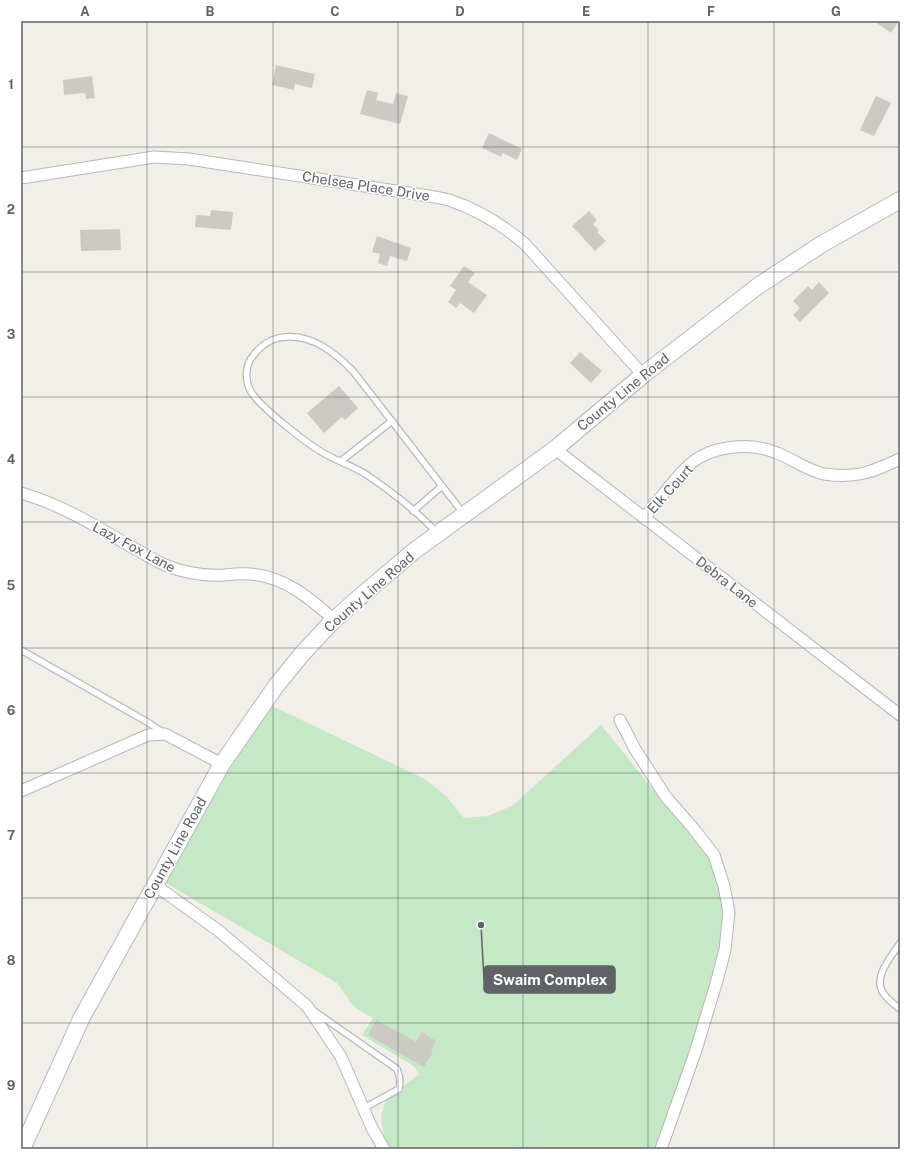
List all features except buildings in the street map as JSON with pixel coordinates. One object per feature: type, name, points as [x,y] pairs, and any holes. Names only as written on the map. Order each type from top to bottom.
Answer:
[{"type":"street","name":"Chelsea Place Drive","points":[[21,178],[154,157],[189,159],[422,194],[450,200],[506,228],[525,244],[643,375]]},
{"type":"street","name":"County Line Road","points":[[22,1149],[82,1017],[222,764],[276,686],[302,654],[334,620],[402,561],[555,449],[643,375],[758,286],[822,244],[900,200]]},
{"type":"street","name":"Elk Court","points":[[644,518],[685,469],[700,458],[722,449],[740,446],[761,447],[777,453],[807,469],[824,474],[856,475],[874,472],[900,459]]},
{"type":"street","name":"Debra Lane","points":[[555,449],[900,715]]},
{"type":"street","name":"Lazy Fox Lane","points":[[21,493],[51,504],[99,528],[163,564],[180,571],[203,575],[251,574],[271,577],[293,586],[334,620]]},
{"type":"street","points":[[620,720],[635,749],[666,797],[714,855],[724,886],[729,912],[725,950],[716,984],[696,1050],[661,1149]]},
{"type":"street","points":[[21,791],[148,735],[165,734],[222,764]]},
{"type":"street","points":[[155,885],[219,930],[307,1006],[341,1057],[384,1149]]},
{"type":"lane","points":[[438,534],[413,511],[367,475],[329,456],[295,433],[259,402],[250,391],[246,376],[250,360],[261,345],[280,337],[296,336],[318,343],[338,356],[353,371],[464,515]]},
{"type":"lane","points":[[341,461],[392,421]]},
{"type":"lane","points":[[413,511],[442,486]]},
{"type":"lane","points":[[21,650],[143,719],[165,734]]},
{"type":"lane","points":[[900,943],[883,971],[880,983],[882,991],[885,995],[900,1008]]},
{"type":"lane","points":[[307,1006],[397,1069],[401,1083],[399,1089],[364,1108]]},
{"type":"green space","points":[[268,704],[425,779],[447,797],[464,818],[488,816],[512,806],[601,725],[711,861],[725,900],[722,950],[668,1121],[656,1149],[392,1149],[384,1138],[381,1116],[386,1100],[419,1074],[414,1066],[362,1035],[373,1018],[354,1007],[337,983],[164,882]]},
{"type":"place","name":"Swaim Complex","points":[[481,925]]}]
